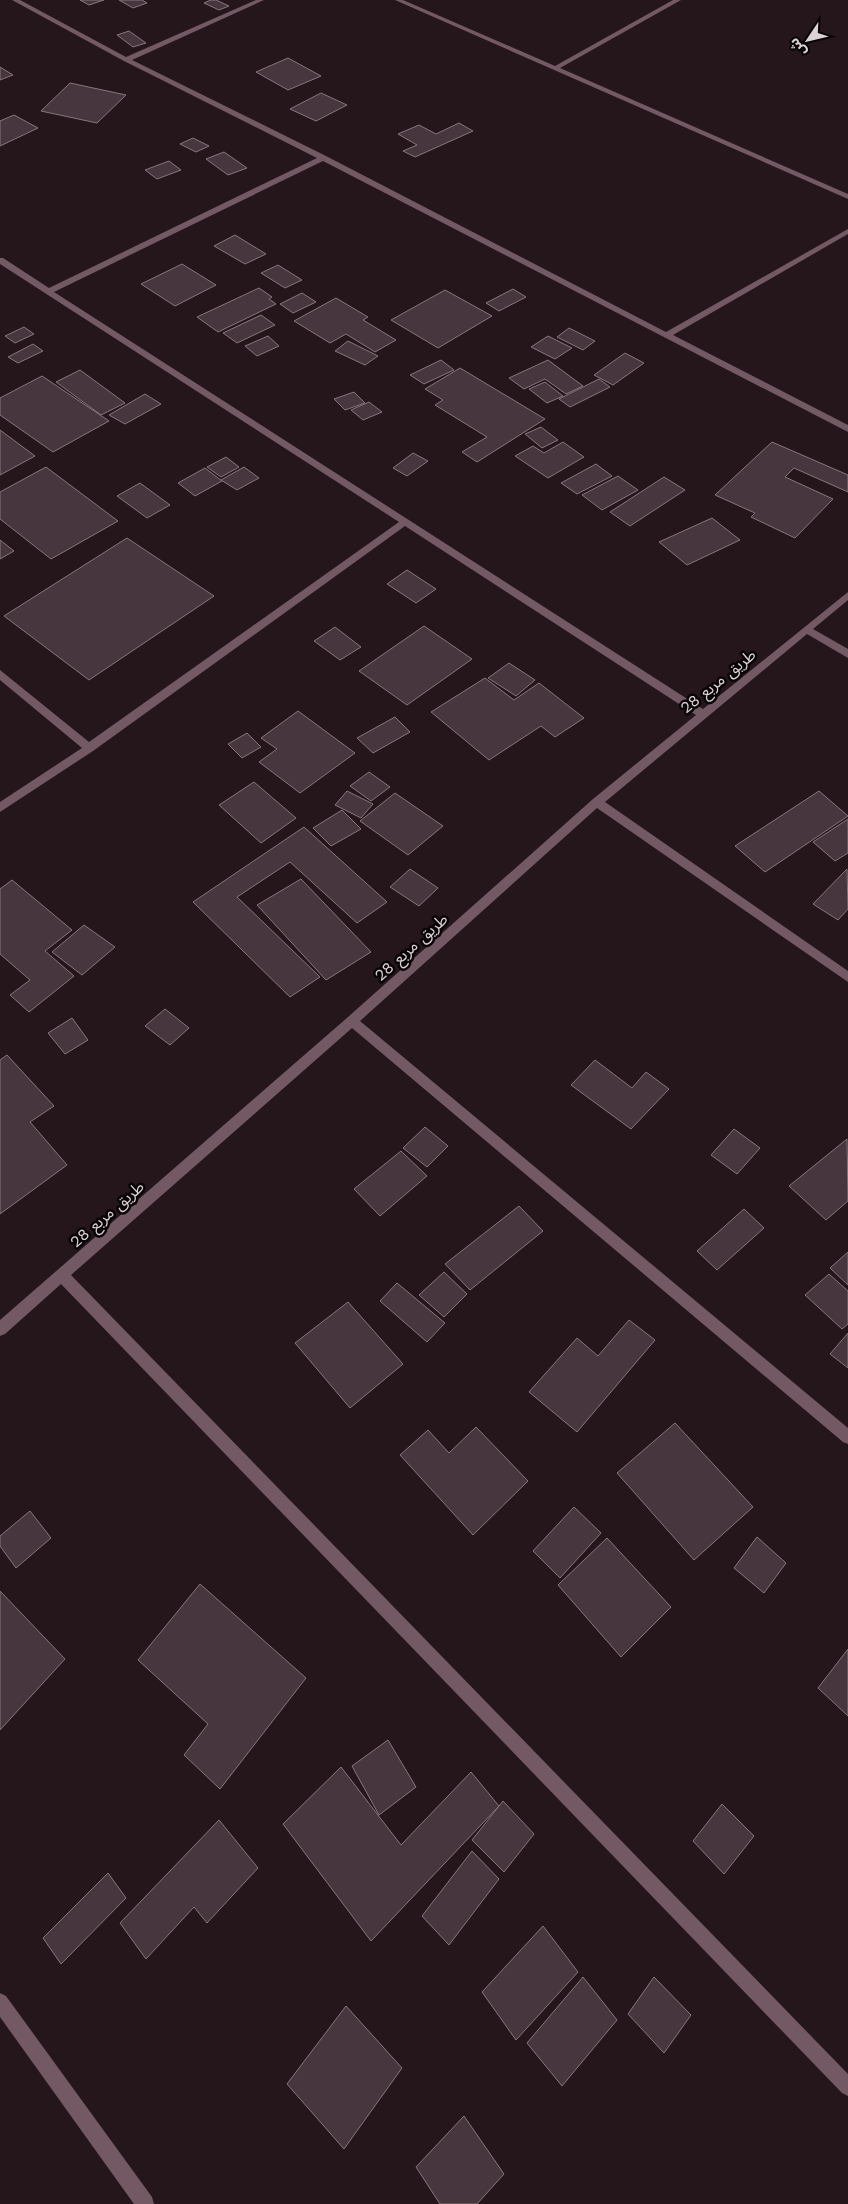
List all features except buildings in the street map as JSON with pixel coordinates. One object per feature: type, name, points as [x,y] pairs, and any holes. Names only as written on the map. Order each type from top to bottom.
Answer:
[{"type":"street","points":[[15,0],[126,60],[323,158],[848,429]]},
{"type":"street","points":[[126,60],[261,0]]},
{"type":"street","points":[[398,0],[848,197]]},
{"type":"street","points":[[556,68],[678,0]]},
{"type":"street","points":[[49,291],[323,158]]},
{"type":"street","points":[[667,335],[848,231]]},
{"type":"street","points":[[0,260],[702,714]]},
{"type":"street","points":[[0,808],[89,748],[406,522]]},
{"type":"street","name":"طريق مربع 28","points":[[0,1329],[352,1021],[597,802],[848,595]]},
{"type":"street","points":[[807,630],[848,654]]},
{"type":"street","points":[[0,674],[89,748]]},
{"type":"street","points":[[597,802],[848,977]]},
{"type":"street","points":[[352,1021],[848,1437]]},
{"type":"street","points":[[62,1276],[848,2087]]},
{"type":"street","points":[[0,2002],[145,2204]]}]
